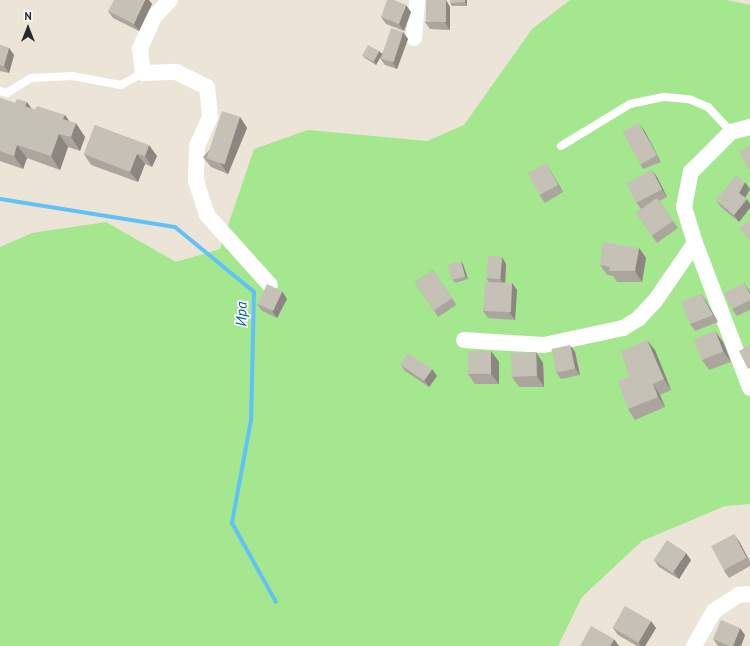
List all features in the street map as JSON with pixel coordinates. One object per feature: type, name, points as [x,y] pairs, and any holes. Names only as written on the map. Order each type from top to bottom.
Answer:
[{"type":"street","points":[[170,0],[154,17],[140,49],[143,73],[176,72],[207,87],[210,117],[196,146],[198,188],[207,215],[270,285]]},
{"type":"street","points":[[414,38],[417,0]]},
{"type":"street","points":[[750,126],[731,132],[697,163],[685,187],[684,207],[750,388]]},
{"type":"street","points":[[464,340],[544,345],[623,328],[655,301],[696,243]]},
{"type":"street","points":[[694,646],[714,611],[739,596],[750,594]]},
{"type":"lane","points":[[0,91],[7,93],[31,78],[72,76],[121,85],[143,73]]},
{"type":"lane","points":[[561,146],[630,104],[664,97],[689,99],[708,107],[731,132]]},
{"type":"green space","points":[[570,0],[727,0],[750,5],[750,504],[725,506],[642,541],[582,597],[558,646],[0,646],[0,247],[32,233],[106,222],[176,262],[220,249],[254,149],[308,130],[427,141],[464,125],[532,29]]},
{"type":"building","points":[[114,0],[145,0],[134,24],[108,11]]},
{"type":"building","points":[[387,0],[394,0],[406,5],[399,24],[381,17]]},
{"type":"building","points":[[426,0],[446,0],[446,22],[426,22]]},
{"type":"building","points":[[450,0],[465,0],[465,2],[450,3]]},
{"type":"building","points":[[391,28],[403,32],[393,62],[381,58]]},
{"type":"building","points":[[0,45],[9,48],[4,66],[0,65]]},
{"type":"building","points":[[368,45],[379,51],[374,62],[362,55]]},
{"type":"building","points":[[0,98],[15,103],[17,99],[27,102],[25,106],[35,110],[37,106],[65,115],[63,119],[76,123],[71,137],[59,134],[51,156],[17,145],[14,156],[0,151]]},
{"type":"building","points":[[222,111],[240,117],[225,164],[207,159]]},
{"type":"building","points":[[639,123],[657,155],[640,165],[622,132]]},
{"type":"building","points":[[95,125],[149,145],[145,156],[137,154],[130,172],[84,154]]},
{"type":"building","points":[[750,146],[750,169],[748,170],[739,151]]},
{"type":"building","points":[[546,163],[558,185],[540,195],[528,173]]},
{"type":"building","points":[[652,170],[662,190],[636,203],[626,183]]},
{"type":"building","points":[[736,175],[745,182],[739,193],[747,199],[734,215],[716,200]]},
{"type":"building","points":[[657,198],[673,221],[652,236],[636,213]]},
{"type":"building","points":[[750,220],[750,241],[739,228]]},
{"type":"building","points":[[603,242],[639,248],[635,271],[609,271],[610,267],[600,265]]},
{"type":"building","points":[[488,256],[502,257],[500,279],[486,278]]},
{"type":"building","points":[[461,261],[465,276],[452,280],[447,265]]},
{"type":"building","points":[[433,270],[452,298],[434,310],[415,282]]},
{"type":"building","points":[[485,282],[512,283],[511,312],[484,311]]},
{"type":"building","points":[[744,283],[750,294],[750,300],[732,309],[724,293]]},
{"type":"building","points":[[267,284],[282,291],[273,311],[258,304]]},
{"type":"building","points":[[701,294],[713,315],[690,324],[681,302]]},
{"type":"building","points":[[715,331],[723,351],[702,360],[694,340]]},
{"type":"building","points":[[647,340],[664,379],[653,384],[658,397],[628,409],[618,381],[629,377],[621,351]]},
{"type":"building","points":[[570,345],[575,368],[556,372],[551,349]]},
{"type":"building","points":[[750,345],[750,368],[748,369],[739,351]]},
{"type":"building","points":[[468,351],[491,351],[491,374],[468,374]]},
{"type":"building","points":[[536,352],[537,376],[512,377],[511,353]]},
{"type":"building","points":[[408,353],[432,369],[424,381],[400,365]]},
{"type":"building","points":[[734,534],[747,558],[724,570],[711,546]]},
{"type":"building","points":[[667,540],[686,553],[673,573],[654,560]]},
{"type":"building","points":[[625,606],[651,621],[638,643],[612,628]]},
{"type":"building","points":[[721,620],[740,628],[733,646],[729,646],[713,639]]},
{"type":"building","points":[[591,626],[614,639],[610,646],[580,646]]},
{"type":"waterway","name":"Ира","points":[[0,199],[175,227],[254,292],[251,420],[232,523],[276,602]]}]
